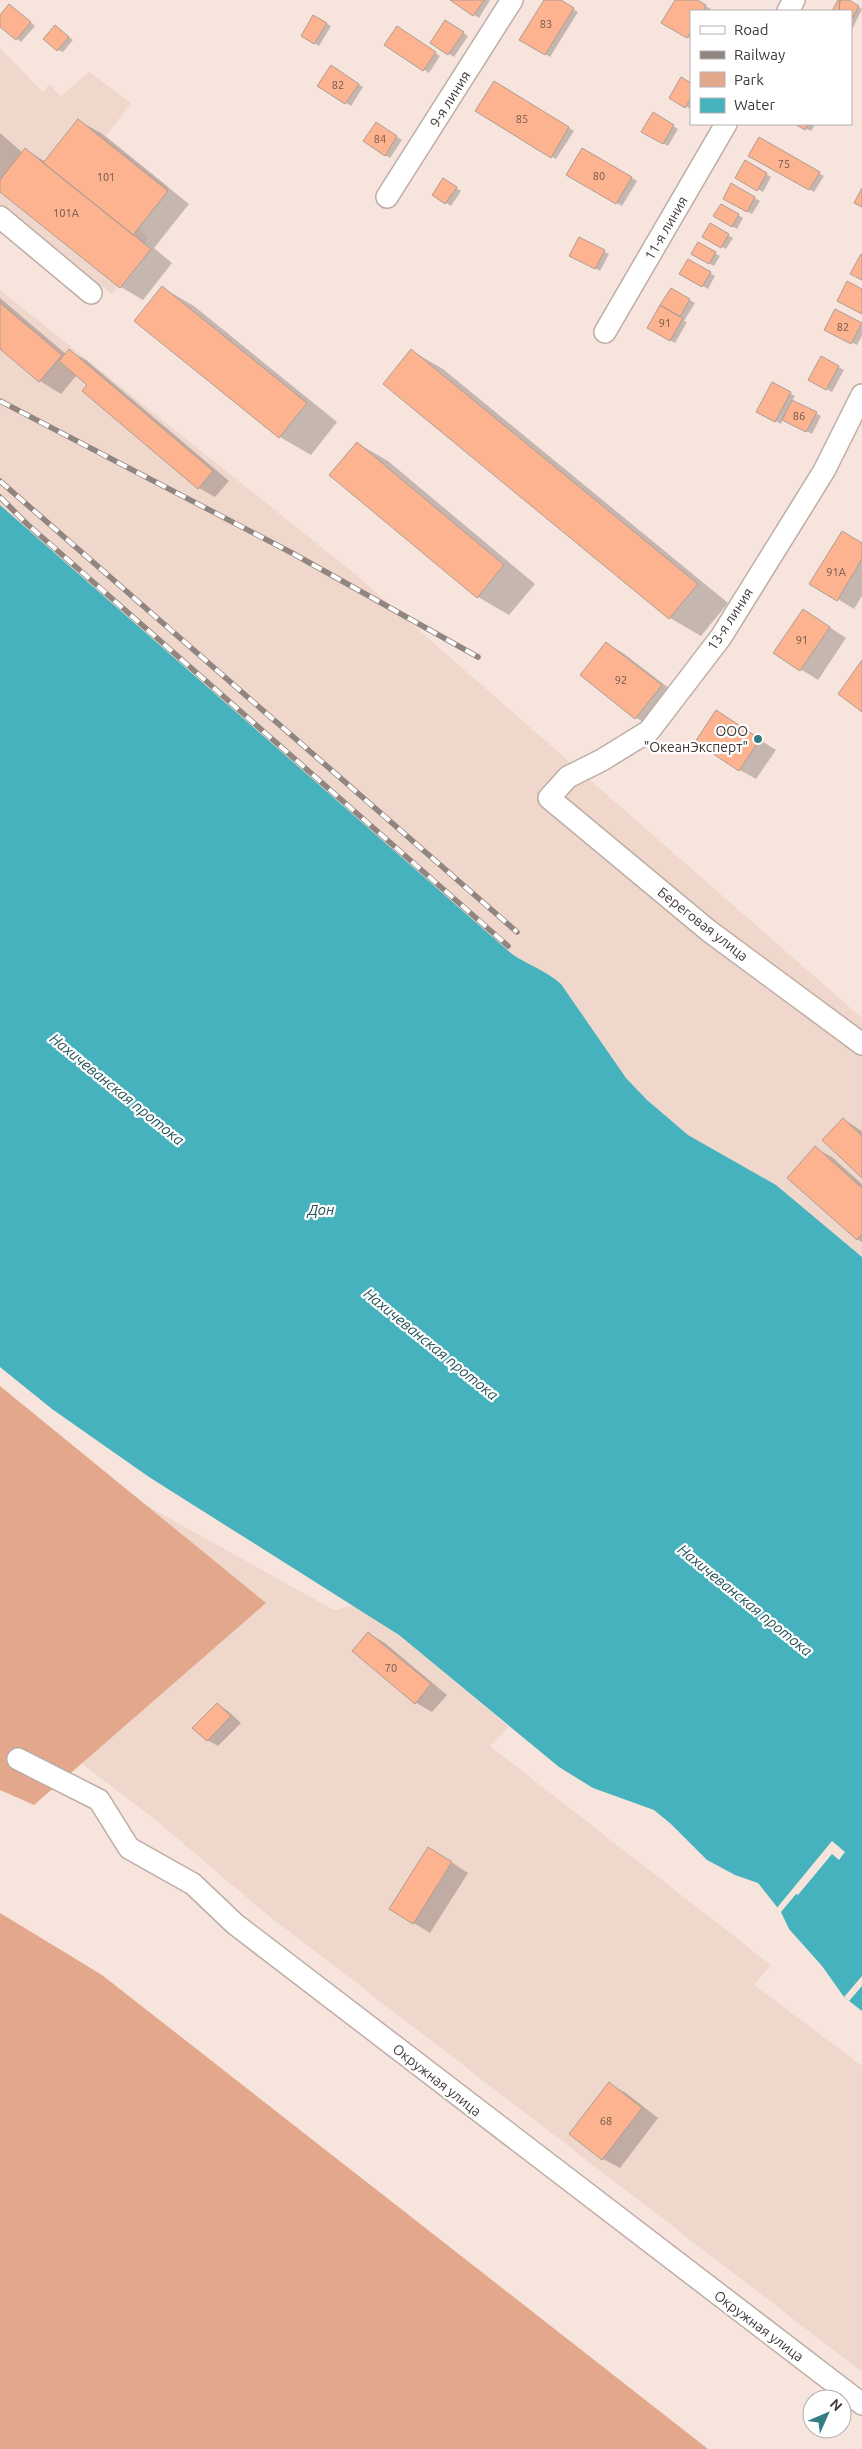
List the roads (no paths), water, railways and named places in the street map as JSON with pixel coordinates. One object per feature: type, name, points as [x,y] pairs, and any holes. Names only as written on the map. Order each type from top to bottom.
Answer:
[{"type":"street","name":"9-я линия","points":[[387,197],[512,0]]},
{"type":"street","name":"11-я линия","points":[[605,332],[725,125]]},
{"type":"street","points":[[0,217],[91,293]]},
{"type":"street","name":"13-я линия","points":[[549,798],[568,777],[602,760],[649,731],[726,629],[824,471],[862,395]]},
{"type":"street","name":"Береговая улица","points":[[549,798],[709,931],[862,1044]]},
{"type":"street","name":"Окружная улица","points":[[18,1758],[99,1800],[129,1848],[193,1884],[243,1930],[862,2404]]},
{"type":"water","name":"Дон","points":[[0,505],[512,954],[550,975],[561,984],[626,1078],[647,1100],[688,1135],[776,1185],[862,1257],[862,2011],[844,1997],[822,1966],[789,1929],[781,1912],[758,1883],[735,1875],[707,1860],[654,1810],[593,1788],[559,1767],[399,1635],[149,1477],[52,1409],[0,1367]]},
{"type":"railway","points":[[0,401],[292,553],[478,657]]},
{"type":"railway","points":[[0,481],[517,932]]},
{"type":"railway","points":[[0,497],[27,524],[508,946]]},
{"type":"place","name":"ООО \"ОкеанЭксперт\"","points":[[758,739]]},
{"type":"water label","name":"Нахичеванская протока","points":[[117,1089]]},
{"type":"water label","name":"Нахичеванская протока","points":[[431,1344]]},
{"type":"water label","name":"Нахичеванская протока","points":[[745,1600]]}]
